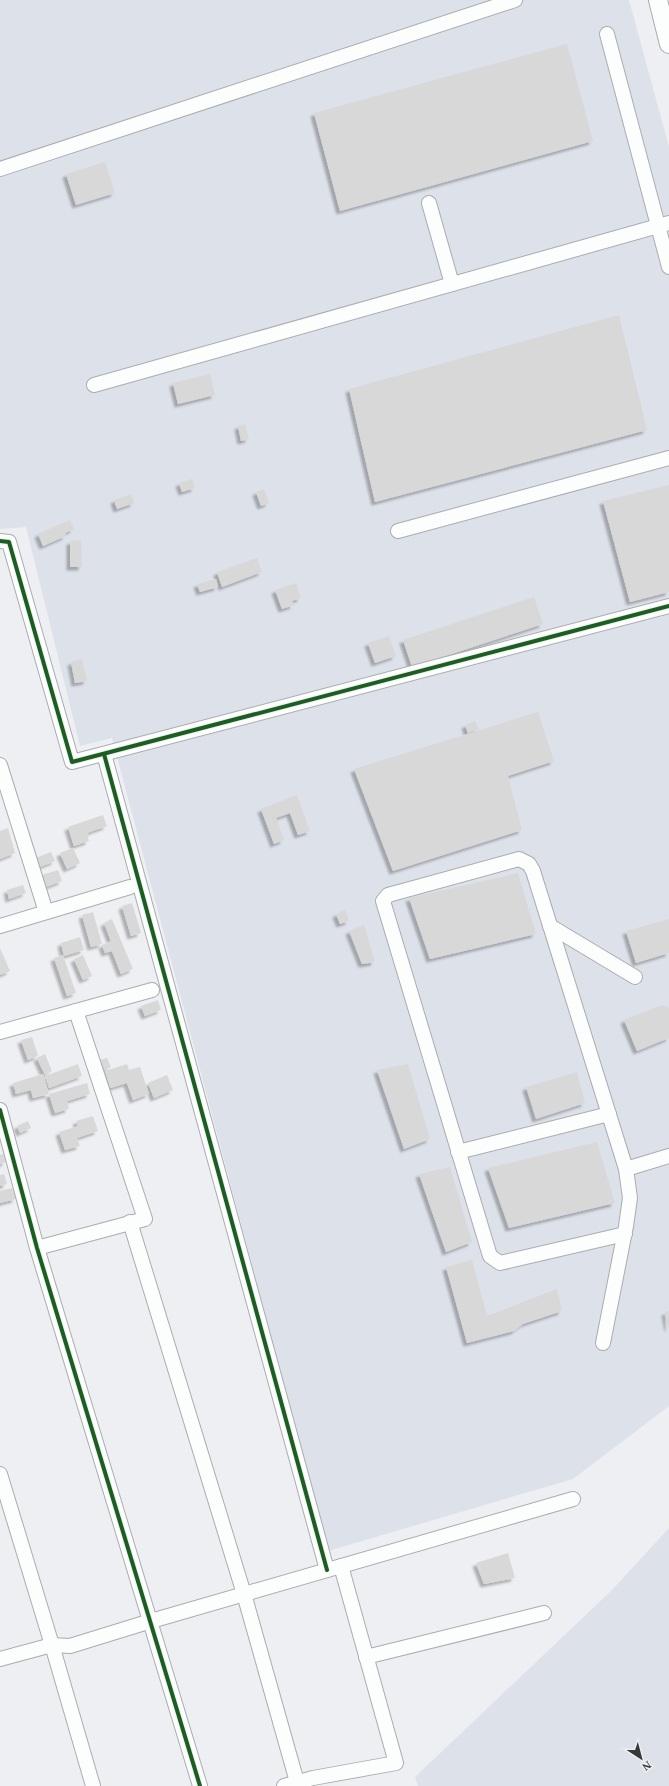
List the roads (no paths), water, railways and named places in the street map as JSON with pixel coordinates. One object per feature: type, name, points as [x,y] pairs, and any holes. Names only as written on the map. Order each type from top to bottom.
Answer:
[{"type":"main road","points":[[658,0],[669,44]]},
{"type":"street","points":[[0,168],[515,0]]},
{"type":"street","points":[[608,34],[663,224],[669,266]]},
{"type":"street","points":[[429,203],[452,284]]},
{"type":"street","points":[[94,385],[663,224]]},
{"type":"street","points":[[398,530],[669,458]]},
{"type":"street","points":[[0,541],[9,542],[72,762],[669,606]]},
{"type":"street","points":[[104,754],[334,1568],[366,1657],[396,1764],[313,1778],[291,1784],[244,1594],[130,1222]]},
{"type":"street","points":[[0,765],[46,912]]},
{"type":"street","points":[[603,1343],[624,1234],[630,1198],[626,1169],[533,871],[528,864],[519,859],[388,895],[383,901],[490,1256],[494,1261],[500,1263],[624,1234]]},
{"type":"street","points":[[0,926],[130,887]]},
{"type":"street","points":[[550,926],[634,977]]},
{"type":"street","points":[[0,1032],[152,990]]},
{"type":"street","points":[[37,1248],[145,1219],[76,1011]]},
{"type":"street","points":[[0,1110],[37,1248],[200,1786]]},
{"type":"street","points":[[458,1152],[609,1114]]},
{"type":"street","points":[[626,1169],[669,1156]]},
{"type":"street","points":[[0,1474],[52,1645],[92,1786]]},
{"type":"street","points":[[0,1659],[52,1645],[70,1646],[151,1621],[573,1499]]},
{"type":"street","points":[[366,1657],[544,1614]]}]
